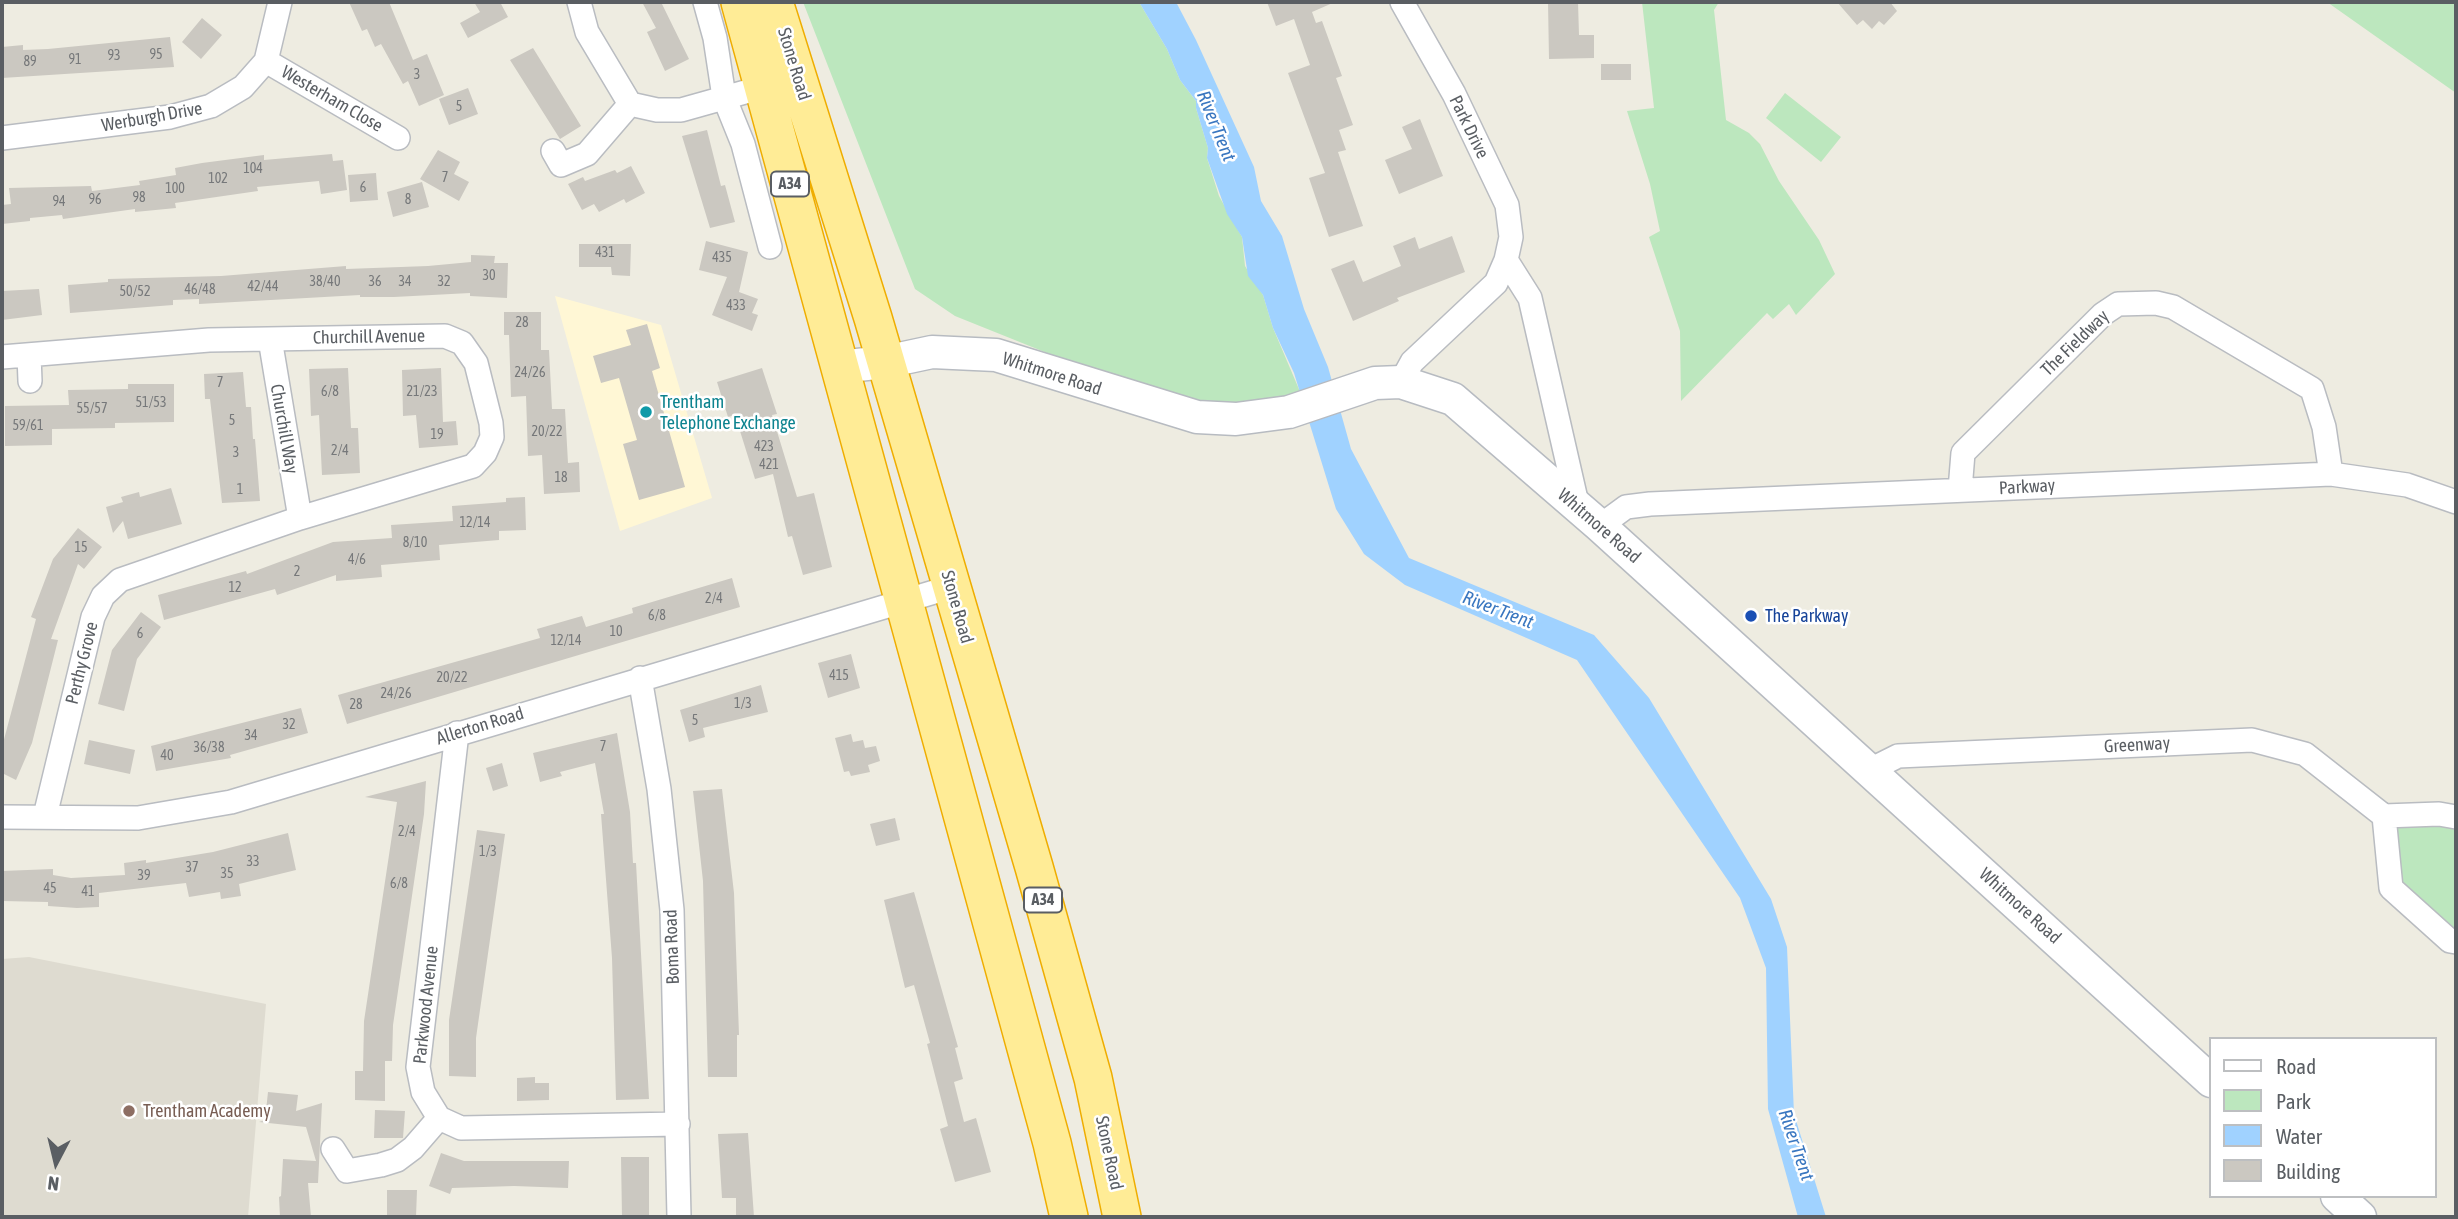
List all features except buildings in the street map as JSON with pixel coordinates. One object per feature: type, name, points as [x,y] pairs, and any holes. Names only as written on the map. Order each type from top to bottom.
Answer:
[{"type":"highway","name":"Stone Road","points":[[740,2],[1052,1143],[1069,1217]]},
{"type":"highway","name":"Stone Road","points":[[774,2],[885,362],[1093,1078],[1122,1217]]},
{"type":"main road","name":"Whitmore Road","points":[[839,367],[885,362],[932,352],[996,355],[1197,417],[1236,419],[1289,412],[1375,383],[1401,382],[1453,399],[1589,517],[2210,1080]]},
{"type":"main road","points":[[2339,1198],[2360,1217]]},
{"type":"street","name":"Werburgh Drive","points":[[2,138],[170,117],[211,107],[243,87],[266,61],[280,2]]},
{"type":"street","points":[[579,2],[587,32],[630,104],[657,110],[681,110],[763,86]]},
{"type":"street","points":[[705,2],[715,38],[724,97],[743,144],[770,247]]},
{"type":"street","name":"Park Drive","points":[[1401,382],[1412,362],[1496,283],[1506,260],[1511,237],[1507,205],[1454,94],[1402,2]]},
{"type":"street","name":"Westerham Close","points":[[266,61],[399,137]]},
{"type":"street","points":[[553,151],[561,165],[587,154],[630,104]]},
{"type":"street","points":[[1506,260],[1530,298],[1589,517]]},
{"type":"street","name":"The Fieldway","points":[[1960,490],[1963,453],[2103,314],[2118,304],[2157,303],[2173,307],[2312,389],[2324,427],[2331,474]]},
{"type":"street","name":"Churchill Avenue","points":[[2,357],[209,340],[445,336],[462,344],[476,363],[491,423],[492,437],[485,453],[473,466],[300,518]]},
{"type":"street","name":"Churchill Way","points":[[270,339],[300,518]]},
{"type":"street","points":[[29,355],[30,381]]},
{"type":"street","name":"Parkway","points":[[1589,517],[1650,504],[2331,474],[2407,485],[2456,502]]},
{"type":"street","name":"Perthy Grove","points":[[44,816],[93,617],[103,596],[120,580],[300,518]]},
{"type":"street","name":"Allerton Road","points":[[2,817],[138,818],[231,802],[951,587]]},
{"type":"street","name":"Boma Road","points":[[640,678],[659,789],[672,910],[679,1217]]},
{"type":"street","name":"Parkwood Avenue","points":[[439,1118],[423,1092],[418,1067],[457,733]]},
{"type":"street","name":"Greenway","points":[[1870,770],[1898,756],[2252,740],[2305,754],[2384,816]]},
{"type":"street","points":[[2456,817],[2439,814],[2384,816],[2391,888],[2449,941],[2456,942]]},
{"type":"street","points":[[333,1149],[343,1180],[397,1160],[413,1148],[439,1118],[461,1128],[678,1124]]},
{"type":"shaded area","points":[[555,296],[661,325],[712,498],[620,531]]},
{"type":"shaded area","name":"Trentham Academy","points":[[29,957],[266,1004],[248,1217],[2,1217],[2,959]]},
{"type":"green space","points":[[803,2],[1139,2],[1167,49],[1180,80],[1196,101],[1208,148],[1207,158],[1219,196],[1242,237],[1245,266],[1263,295],[1273,328],[1301,394],[1243,404],[1199,403],[1067,361],[955,316],[915,289]]},
{"type":"green space","points":[[1642,2],[1719,2],[1714,10],[1726,120],[1749,133],[1760,144],[1779,181],[1819,240],[1835,274],[1796,315],[1789,304],[1773,319],[1767,313],[1681,401],[1680,331],[1649,237],[1660,231],[1650,184],[1627,111],[1654,108]]},
{"type":"green space","points":[[2327,2],[2456,2],[2456,93]]},
{"type":"green space","points":[[1785,93],[1841,137],[1821,162],[1766,118]]},
{"type":"green space","points":[[2393,825],[2446,825],[2456,831],[2456,930],[2402,887]]},
{"type":"water","name":"River Trent","points":[[1139,2],[1176,2],[1196,40],[1254,167],[1261,201],[1282,236],[1304,309],[1328,367],[1351,449],[1409,558],[1594,635],[1649,698],[1771,899],[1787,947],[1794,1114],[1826,1217],[1798,1217],[1768,1109],[1766,968],[1740,898],[1577,660],[1405,585],[1364,554],[1336,509],[1294,373],[1273,328],[1263,295],[1248,276],[1242,237],[1227,214],[1207,158],[1208,148],[1196,101],[1180,80],[1167,49]]},
{"type":"place","name":"Trentham Telephone Exchange","points":[[646,412]]},
{"type":"place","name":"The Parkway","points":[[1751,616]]},
{"type":"place","name":"Trentham Academy","points":[[129,1111]]}]
